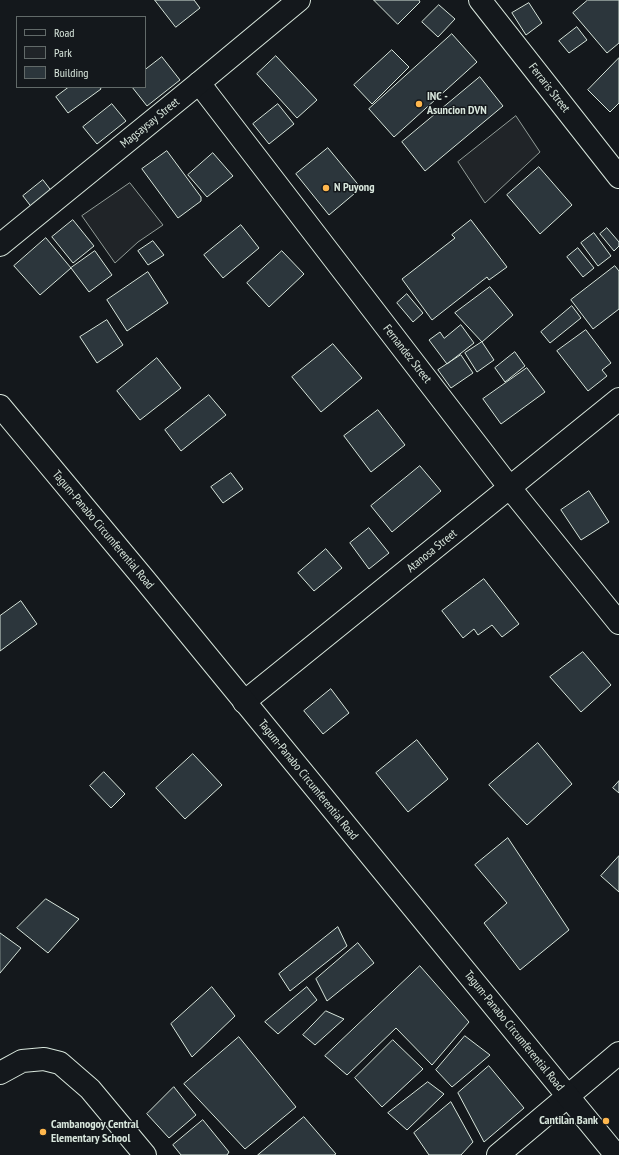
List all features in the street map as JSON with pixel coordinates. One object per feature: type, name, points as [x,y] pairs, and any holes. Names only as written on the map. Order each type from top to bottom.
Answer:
[{"type":"main road","name":"Magsaysay Street","points":[[0,245],[299,0]]},
{"type":"main road","name":"Ferraris Street","points":[[480,0],[619,177]]},
{"type":"main road","name":"Fernandez Street","points":[[199,83],[510,488],[619,623]]},
{"type":"main road","name":"Atanosa Street","points":[[244,702],[619,399]]},
{"type":"main road","name":"Tagum-Panabo Circumferential Road","points":[[0,406],[145,580],[616,1155]]},
{"type":"main road","points":[[498,1155],[619,1053]]},
{"type":"main road","points":[[0,1073],[22,1061],[44,1058],[60,1063],[90,1089],[144,1155]]},
{"type":"green space","points":[[516,116],[540,152],[485,203],[458,162]]},
{"type":"green space","points":[[130,183],[163,225],[138,242],[115,263],[82,216]]},
{"type":"building","points":[[155,0],[194,0],[200,8],[176,27]]},
{"type":"building","points":[[374,0],[419,0],[420,2],[398,24]]},
{"type":"building","points":[[588,0],[619,0],[619,43],[607,53],[573,13]]},
{"type":"building","points":[[529,3],[542,23],[526,35],[512,13]]},
{"type":"building","points":[[439,5],[455,19],[438,37],[422,22]]},
{"type":"building","points":[[577,27],[587,40],[569,53],[559,41]]},
{"type":"building","points":[[452,34],[477,62],[394,137],[369,109]]},
{"type":"building","points":[[392,50],[409,67],[372,104],[354,85]]},
{"type":"building","points":[[276,56],[317,100],[297,118],[257,74]]},
{"type":"building","points":[[162,57],[180,80],[147,106],[133,88],[146,88],[146,69]]},
{"type":"building","points":[[619,58],[619,103],[610,112],[588,90]]},
{"type":"building","points":[[480,77],[503,106],[425,171],[402,142]]},
{"type":"building","points":[[68,88],[101,89],[68,113],[56,97]]},
{"type":"building","points":[[112,104],[126,121],[97,144],[83,127]]},
{"type":"building","points":[[278,104],[294,124],[269,144],[253,124]]},
{"type":"building","points":[[328,148],[361,188],[329,215],[296,174]]},
{"type":"building","points":[[167,151],[201,197],[201,201],[178,218],[142,169]]},
{"type":"building","points":[[213,153],[233,176],[207,197],[188,175]]},
{"type":"building","points":[[539,167],[572,205],[540,234],[507,195]]},
{"type":"building","points":[[43,180],[53,193],[33,209],[23,196]]},
{"type":"building","points":[[73,220],[94,246],[73,263],[52,237]]},
{"type":"building","points":[[471,220],[507,267],[489,280],[487,277],[432,320],[402,279],[455,238],[452,235]]},
{"type":"building","points":[[241,225],[259,248],[223,278],[204,255]]},
{"type":"building","points":[[607,228],[619,242],[619,246],[614,251],[600,234]]},
{"type":"building","points":[[594,233],[611,256],[598,266],[581,243]]},
{"type":"building","points":[[46,238],[71,268],[40,295],[14,266]]},
{"type":"building","points":[[153,241],[164,255],[148,265],[138,251]]},
{"type":"building","points":[[578,248],[594,268],[583,277],[567,257]]},
{"type":"building","points":[[95,251],[112,275],[89,292],[71,268]]},
{"type":"building","points":[[282,251],[304,274],[269,307],[247,283]]},
{"type":"building","points":[[615,266],[619,271],[619,309],[593,329],[571,300]]},
{"type":"building","points":[[148,272],[168,303],[127,331],[107,300]]},
{"type":"building","points":[[490,287],[513,315],[482,342],[455,313]]},
{"type":"building","points":[[407,294],[423,313],[413,322],[397,303]]},
{"type":"building","points":[[572,306],[581,318],[550,343],[541,332]]},
{"type":"building","points":[[107,320],[123,345],[97,363],[80,337]]},
{"type":"building","points":[[461,325],[474,343],[447,364],[429,340],[440,332],[444,338]]},
{"type":"building","points":[[586,330],[611,363],[602,370],[607,376],[588,391],[557,351]]},
{"type":"building","points":[[482,342],[494,360],[477,372],[465,353]]},
{"type":"building","points":[[333,344],[362,378],[321,412],[292,377]]},
{"type":"building","points":[[515,352],[525,366],[505,382],[495,368]]},
{"type":"building","points":[[461,355],[473,373],[451,388],[438,370]]},
{"type":"building","points":[[157,358],[181,388],[140,420],[117,391]]},
{"type":"building","points":[[527,368],[545,392],[501,424],[483,399]]},
{"type":"building","points":[[209,395],[226,415],[181,451],[165,430]]},
{"type":"building","points":[[378,410],[405,445],[371,472],[344,436]]},
{"type":"building","points":[[420,466],[441,491],[392,532],[371,506]]},
{"type":"building","points":[[231,473],[243,489],[223,503],[211,487]]},
{"type":"building","points":[[589,491],[609,522],[581,540],[561,510]]},
{"type":"building","points":[[369,528],[389,553],[369,569],[350,543]]},
{"type":"building","points":[[326,549],[342,568],[314,591],[298,573]]},
{"type":"building","points":[[484,579],[519,624],[502,637],[492,625],[478,635],[474,629],[463,638],[442,611]]},
{"type":"building","points":[[21,601],[37,624],[0,651],[0,616]]},
{"type":"building","points":[[583,652],[611,685],[581,712],[550,677]]},
{"type":"building","points":[[331,689],[349,713],[323,734],[304,711]]},
{"type":"building","points":[[417,740],[448,779],[408,812],[376,773]]},
{"type":"building","points":[[538,743],[572,784],[527,825],[489,785]]},
{"type":"building","points":[[193,754],[222,785],[185,819],[156,788]]},
{"type":"building","points":[[104,772],[125,794],[111,808],[90,786]]},
{"type":"building","points":[[619,781],[619,793],[613,788]]},
{"type":"building","points":[[508,838],[569,930],[520,970],[484,923],[507,903],[475,865]]},
{"type":"building","points":[[619,856],[619,892],[601,876]]},
{"type":"building","points":[[46,899],[79,919],[48,953],[17,928]]},
{"type":"building","points":[[338,927],[347,946],[290,991],[279,974]]},
{"type":"building","points":[[0,933],[21,948],[0,973]]},
{"type":"building","points":[[358,943],[374,963],[327,1001],[316,979]]},
{"type":"building","points":[[420,966],[469,1022],[432,1065],[396,1028],[347,1075],[325,1056]]},
{"type":"building","points":[[212,987],[235,1016],[192,1057],[171,1024]]},
{"type":"building","points":[[307,987],[317,1000],[278,1034],[265,1022]]},
{"type":"building","points":[[326,1011],[344,1019],[315,1045],[303,1035]]},
{"type":"building","points":[[465,1036],[490,1055],[452,1087],[436,1070]]},
{"type":"building","points":[[239,1037],[296,1107],[245,1149],[184,1084]]},
{"type":"building","points":[[393,1040],[423,1069],[382,1107],[355,1078]]},
{"type":"building","points":[[489,1066],[524,1108],[484,1142],[458,1093]]},
{"type":"building","points":[[428,1082],[444,1094],[407,1130],[388,1113]]},
{"type":"building","points":[[174,1087],[196,1115],[169,1138],[147,1114]]},
{"type":"building","points":[[451,1102],[473,1142],[461,1155],[429,1155],[414,1133]]},
{"type":"building","points":[[304,1117],[336,1154],[258,1155]]},
{"type":"building","points":[[203,1120],[229,1152],[227,1155],[181,1155],[173,1145]]},
{"type":"place","name":"INC - Asuncion DVN","points":[[419,104]]},
{"type":"place","name":"N Puyong","points":[[326,188]]},
{"type":"place","name":"Cantilan Bank","points":[[606,1121]]},
{"type":"place","name":"Cambanogoy Central Elementary School","points":[[43,1132]]}]
